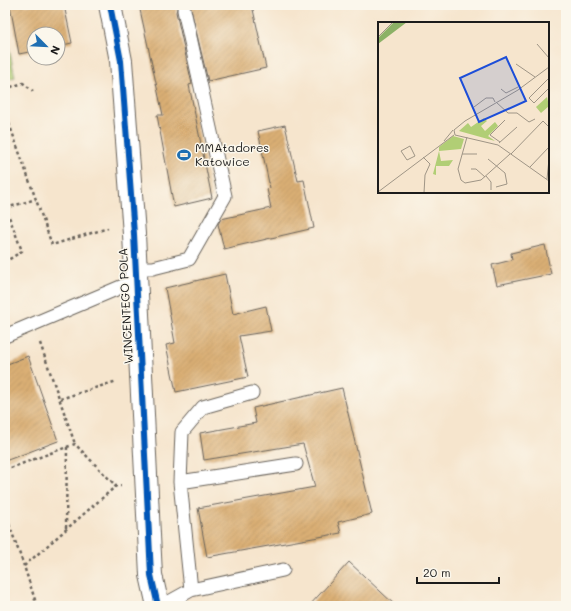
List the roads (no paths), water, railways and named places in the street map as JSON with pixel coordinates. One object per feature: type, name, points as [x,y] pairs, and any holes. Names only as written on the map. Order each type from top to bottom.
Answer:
[{"type":"street","name":"WINCENTEGO POLA","points":[[110,5],[121,61],[134,234],[151,575],[158,606]]},
{"type":"lane","points":[[5,336],[34,324],[135,275],[153,268],[190,259],[225,196],[184,10]]},
{"type":"lane","points":[[191,590],[180,482],[182,432],[203,407],[252,393]]},
{"type":"lane","points":[[180,482],[296,464]]},
{"type":"lane","points":[[162,606],[191,590],[283,570]]},
{"type":"place","name":"MMAtadores Katowice","points":[[184,155]]}]
